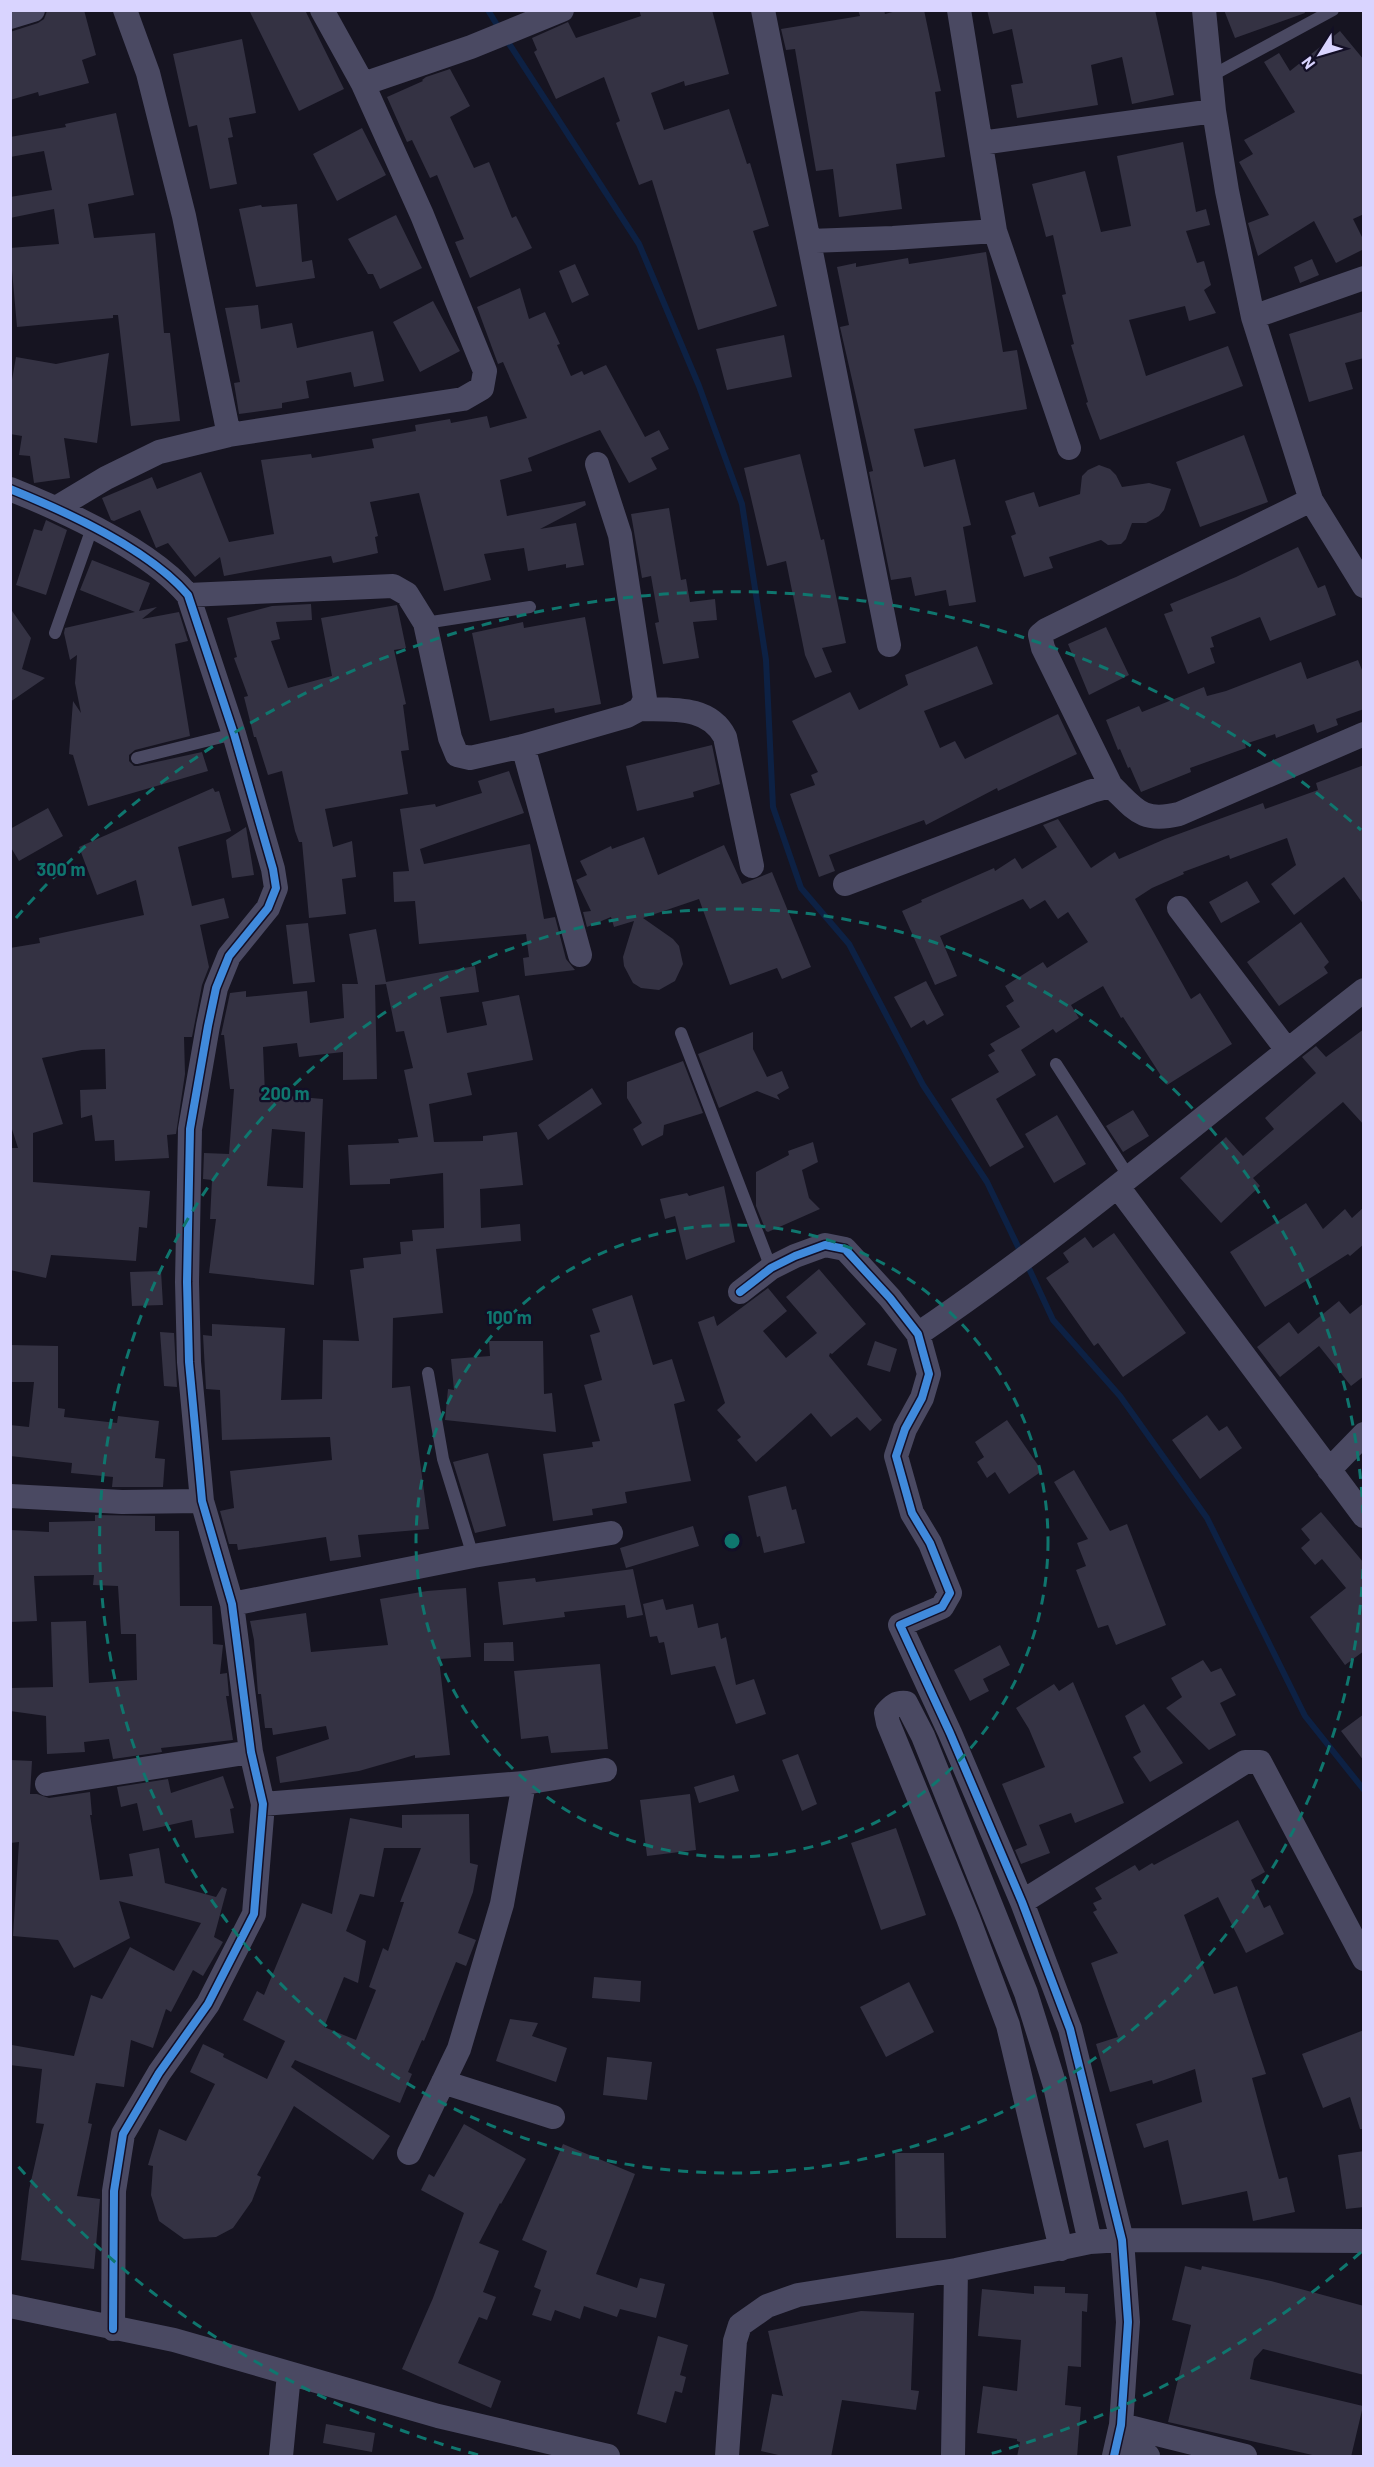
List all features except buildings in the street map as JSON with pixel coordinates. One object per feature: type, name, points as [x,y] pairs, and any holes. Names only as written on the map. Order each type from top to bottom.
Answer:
[{"type":"street","points":[[10,16],[33,10]]},
{"type":"street","points":[[125,10],[148,72],[173,172],[229,435]]},
{"type":"street","points":[[56,508],[106,477],[159,452],[229,435],[463,399],[482,388],[485,371],[422,214],[363,84],[322,10]]},
{"type":"street","points":[[363,84],[471,47],[562,10]]},
{"type":"street","points":[[763,10],[889,645]]},
{"type":"street","points":[[959,10],[995,231],[1069,448]]},
{"type":"street","points":[[1204,10],[1214,111],[1227,191],[1253,317],[1311,500],[1364,586]]},
{"type":"street","points":[[981,143],[1214,111]]},
{"type":"street","points":[[809,241],[995,231]]},
{"type":"street","points":[[1253,317],[1364,278]]},
{"type":"street","points":[[597,464],[620,535],[645,699],[640,710]]},
{"type":"street","points":[[10,489],[56,508],[140,554],[174,578],[188,595],[234,734],[273,869],[276,888],[268,908],[229,956],[216,988],[190,1129],[187,1282],[189,1362],[202,1501],[232,1604],[252,1752],[263,1804],[254,1914],[247,1932],[208,2004],[159,2073],[123,2134],[114,2192],[114,2329]]},
{"type":"street","points":[[1311,500],[1046,630],[1040,635],[1043,648],[1111,786],[1146,816],[1161,818],[1179,814],[1364,734]]},
{"type":"street","points":[[188,595],[393,586],[407,594],[425,623],[450,738],[457,755],[470,758],[523,746],[627,716],[640,710],[695,711],[720,725],[725,737],[752,866]]},
{"type":"street","points":[[523,746],[580,955]]},
{"type":"street","points":[[845,884],[1092,790],[1111,786]]},
{"type":"street","points":[[1179,908],[1287,1050]]},
{"type":"street","points":[[918,1334],[1016,1266],[1364,990]]},
{"type":"street","points":[[1124,1182],[1364,1516]]},
{"type":"street","points":[[740,1292],[771,1268],[825,1245],[845,1249],[890,1298],[918,1334],[929,1374],[922,1398],[905,1429],[896,1456],[912,1513],[930,1543],[950,1593],[942,1606],[900,1625],[950,1733],[1022,1902],[1070,2029],[1122,2240],[1128,2322],[1121,2425],[1115,2453],[1148,2457]]},
{"type":"street","points":[[1329,1470],[1364,1434]]},
{"type":"street","points":[[10,1496],[122,1503],[202,1501]]},
{"type":"street","points":[[232,1604],[472,1556],[611,1533]]},
{"type":"street","points":[[1061,2249],[1008,2025],[968,1918],[888,1723],[886,1713],[900,1702],[906,1703],[923,1736],[1026,1992],[1055,2086],[1090,2242]]},
{"type":"street","points":[[47,1784],[252,1752]]},
{"type":"street","points":[[1022,1902],[1245,1762],[1254,1760],[1260,1762],[1364,1959]]},
{"type":"street","points":[[263,1804],[524,1783],[605,1770]]},
{"type":"street","points":[[409,2153],[459,2049],[502,1904],[524,1783]]},
{"type":"street","points":[[443,2082],[553,2117]]},
{"type":"street","points":[[727,2457],[735,2342],[740,2325],[767,2306],[798,2295],[956,2270],[1090,2242],[1122,2240],[1364,2241]]},
{"type":"street","points":[[953,2457],[956,2270]]},
{"type":"street","points":[[10,2306],[174,2340],[438,2416],[608,2457]]},
{"type":"street","points":[[280,2457],[290,2374]]},
{"type":"street","points":[[1121,2425],[1245,2457]]},
{"type":"lane","points":[[1211,76],[1333,10]]},
{"type":"lane","points":[[55,633],[92,528]]},
{"type":"lane","points":[[425,623],[530,607]]},
{"type":"lane","points":[[136,758],[234,734]]},
{"type":"lane","points":[[681,1033],[771,1268]]},
{"type":"lane","points":[[1056,1064],[1124,1182]]},
{"type":"lane","points":[[428,1373],[443,1459],[472,1556]]},
{"type":"waterway","points":[[488,10],[500,30]]},
{"type":"waterway","points":[[506,39],[639,244],[699,386],[742,504],[766,660],[773,807],[801,888],[849,944],[923,1085],[987,1182],[1021,1253]]},
{"type":"waterway","points":[[1026,1262],[1053,1320],[1120,1396],[1207,1518],[1305,1716],[1364,1790]]},
{"type":"cycle path","points":[[10,489],[106,533],[130,547],[152,562],[188,595],[234,734],[273,869],[276,888],[268,908],[229,956],[216,988],[190,1129],[187,1282],[189,1362],[202,1501],[232,1604],[251,1752],[263,1804],[254,1914],[208,2004],[159,2073],[123,2134],[114,2191],[113,2329]]},
{"type":"cycle path","points":[[740,1292],[771,1268],[795,1256],[825,1245],[845,1249],[890,1298],[918,1334],[929,1374],[922,1398],[905,1429],[896,1456],[912,1513],[930,1543],[950,1593],[942,1607],[900,1625],[950,1733],[1022,1902],[1070,2029],[1122,2240],[1128,2322],[1121,2425],[1114,2456]]}]
